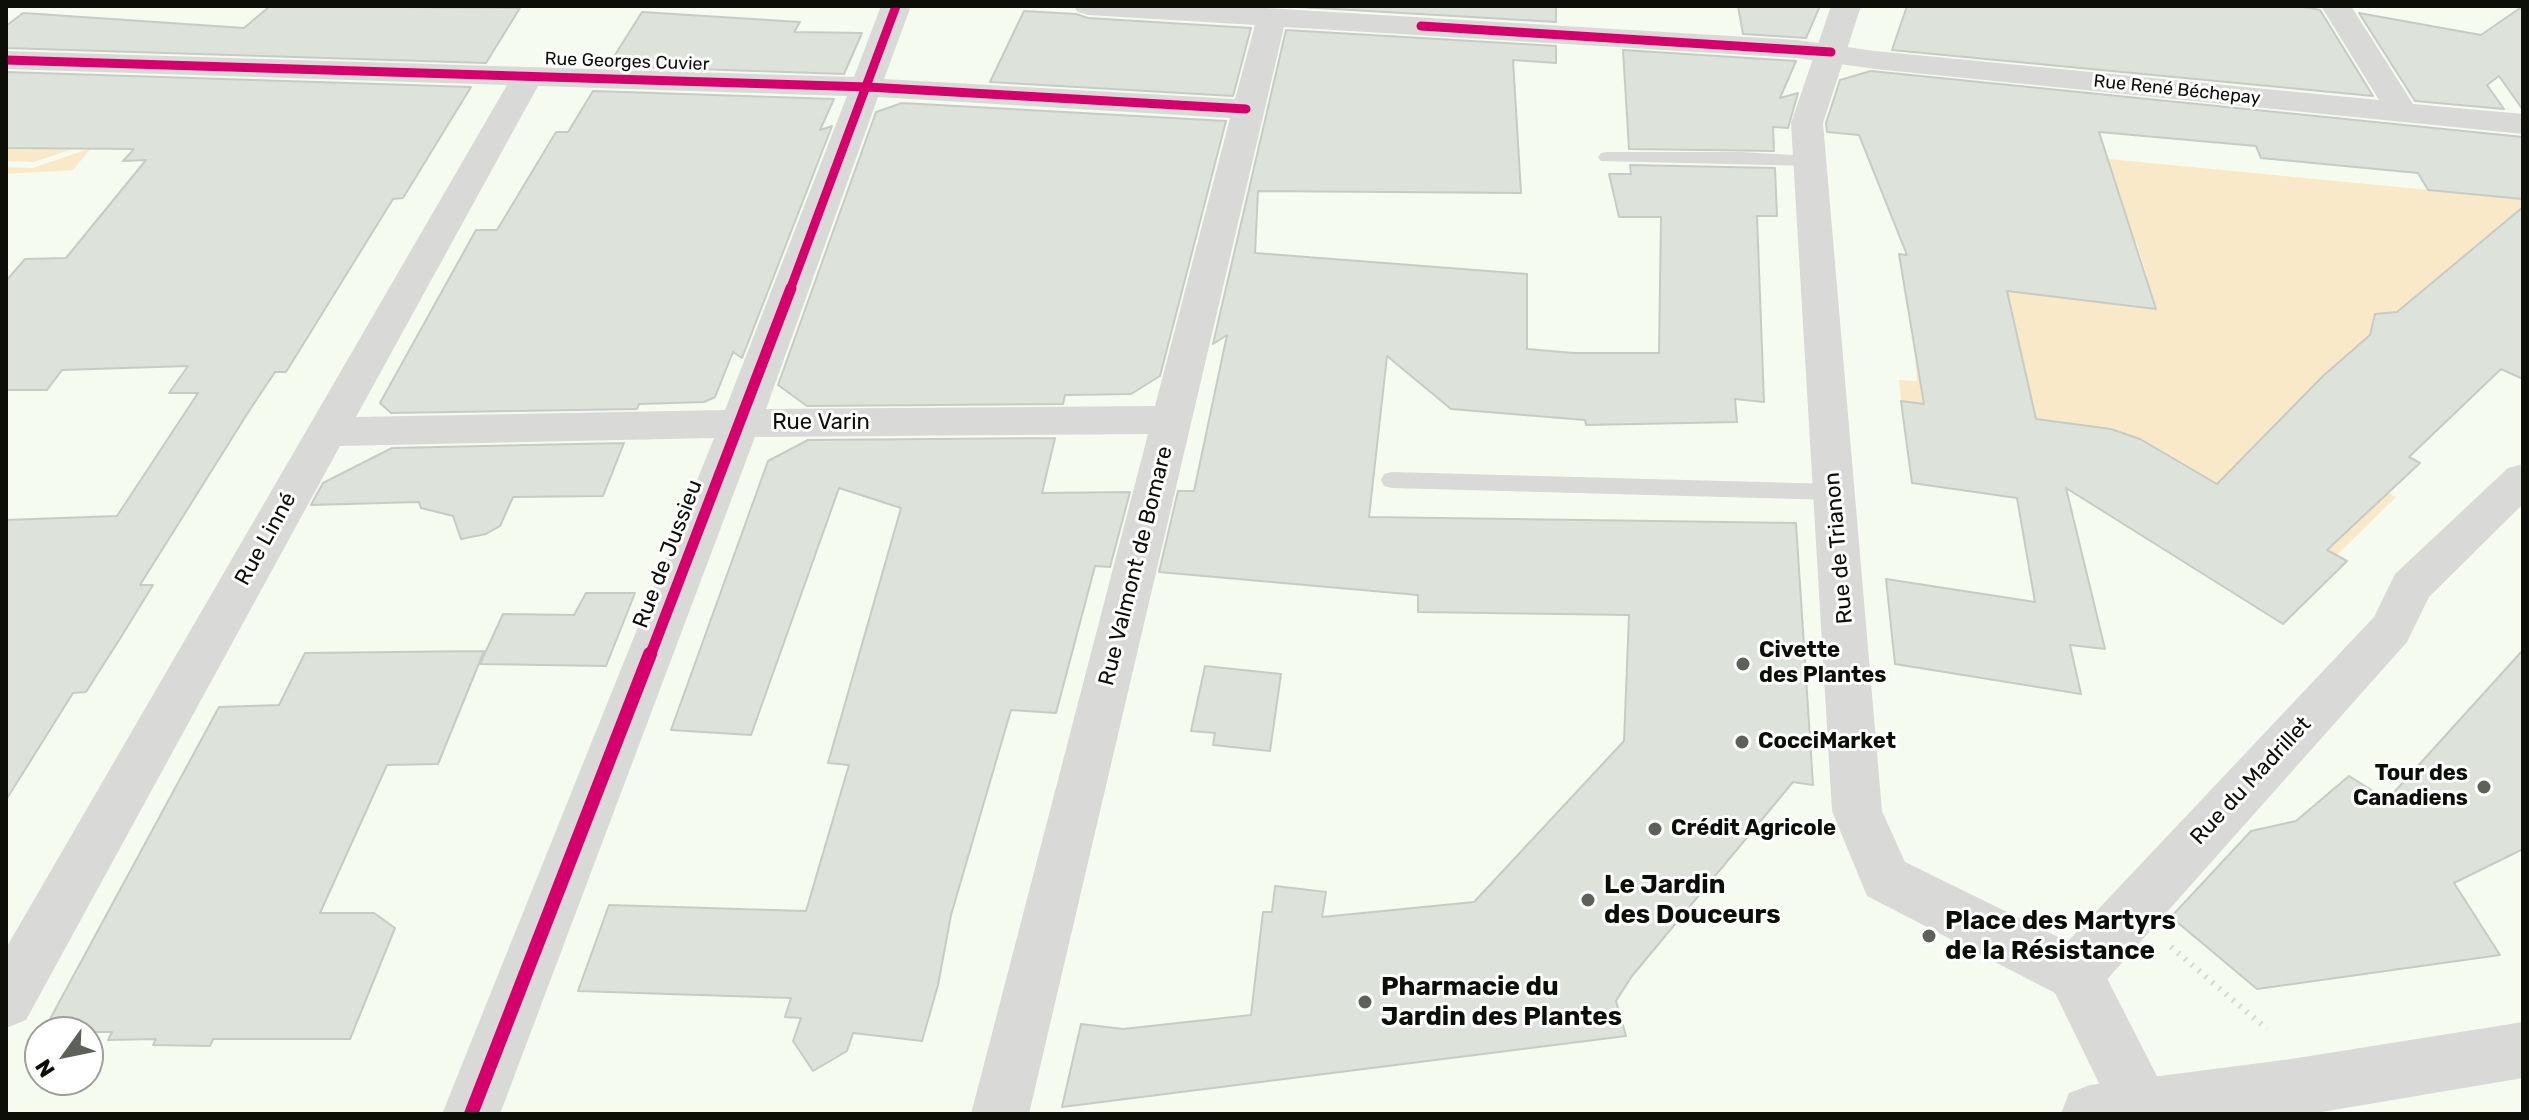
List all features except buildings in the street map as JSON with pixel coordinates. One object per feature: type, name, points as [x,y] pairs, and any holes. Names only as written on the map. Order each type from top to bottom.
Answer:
[{"type":"street","name":"Rue de Jussieu","points":[[471,1114],[740,424],[896,6]]},
{"type":"street","name":"Rue René Béchepay","points":[[1088,6],[1831,52],[1875,60],[2522,123]]},
{"type":"street","name":"Rue de Trianon","points":[[1846,6],[1807,123],[1857,811],[1886,879],[2075,974]]},
{"type":"street","points":[[2336,6],[2403,113]]},
{"type":"street","name":"Rue Valmont de Bomare","points":[[1000,1114],[1246,109],[1271,18]]},
{"type":"street","name":"Rue Georges Cuvier","points":[[6,60],[868,87],[1246,109]]},
{"type":"street","name":"Rue Linné","points":[[6,1001],[527,77]]},
{"type":"street","name":"Rue Varin","points":[[327,432],[1172,420]]},
{"type":"street","name":"Rue du Madrillet","points":[[2075,974],[2391,629],[2411,586],[2523,479]]},
{"type":"street","points":[[2075,974],[2125,1112],[2523,1050]]},
{"type":"lane","points":[[1607,157],[1741,157],[1810,161]]},
{"type":"lane","points":[[1392,480],[1834,492]]},
{"type":"path","points":[[2163,941],[2267,1029]]},
{"type":"shaded area","points":[[87,144],[34,162],[6,161],[6,148]]},
{"type":"shaded area","points":[[1974,146],[2523,199],[2523,216],[2395,314],[2375,317],[2377,329],[2328,378],[2322,376],[2274,426],[2396,497],[2337,555],[2140,439],[2111,429],[1901,401],[1899,380],[1917,381],[1914,343],[2001,266],[2147,276],[2136,241],[2124,240]]},
{"type":"shaded area","points":[[91,148],[73,170],[6,174],[6,167],[33,168]]},
{"type":"cycle path","points":[[471,1114],[740,424],[896,6]]},
{"type":"cycle path","points":[[1421,26],[1831,52]]},
{"type":"cycle path","points":[[6,60],[868,87],[1246,109]]},
{"type":"place","name":"Civette des Plantes","points":[[1743,664]]},
{"type":"place","name":"CocciMarket","points":[[1742,742]]},
{"type":"place","name":"Tour des Canadiens","points":[[2484,787]]},
{"type":"place","name":"Crédit Agricole","points":[[1655,829]]},
{"type":"place","name":"Le Jardin des Douceurs","points":[[1588,900]]},
{"type":"place","name":"Place des Martyrs de la Résistance","points":[[1929,936]]},
{"type":"place","name":"Pharmacie du Jardin des Plantes","points":[[1365,1002]]}]
